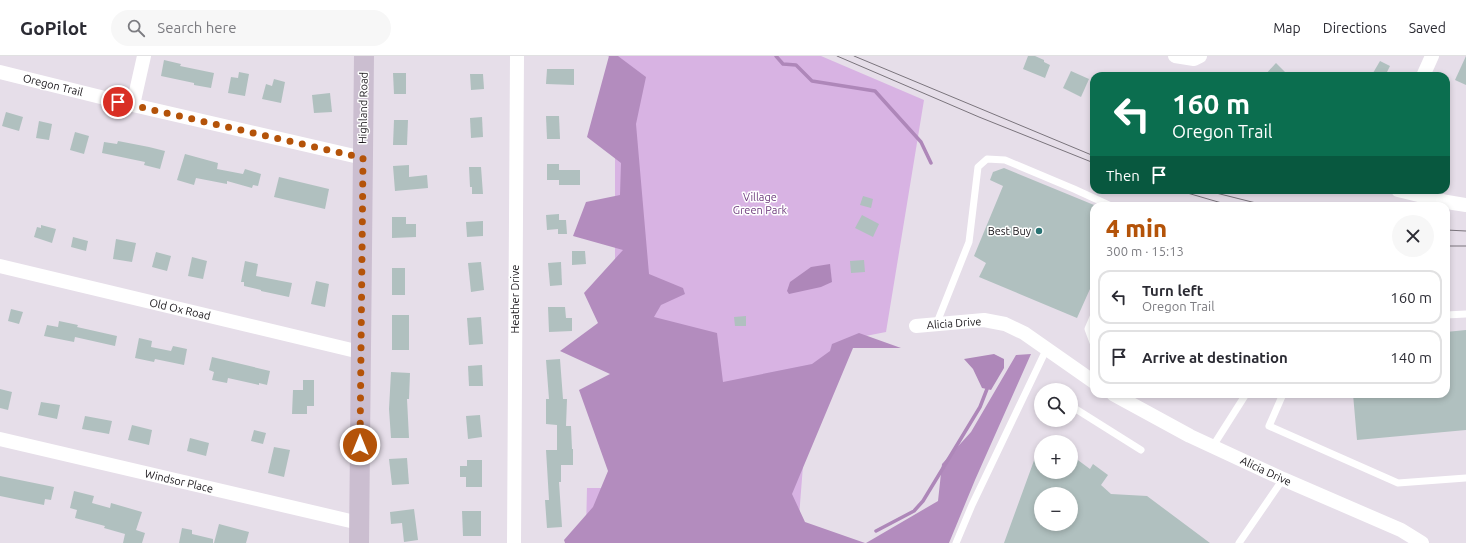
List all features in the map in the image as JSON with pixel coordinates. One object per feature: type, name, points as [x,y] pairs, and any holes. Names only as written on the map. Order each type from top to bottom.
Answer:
[{"type":"street","points":[[133,105],[144,56]]},
{"type":"street","name":"Highland Road","points":[[359,543],[364,56]]},
{"type":"street","name":"Heather Drive","points":[[514,543],[517,56]]},
{"type":"street","points":[[1175,56],[1194,59],[1200,56]]},
{"type":"street","points":[[1425,72],[1432,56]]},
{"type":"street","name":"Oregon Trail","points":[[0,72],[133,105],[363,158]]},
{"type":"street","points":[[1414,194],[1447,202]]},
{"type":"street","points":[[1450,202],[1466,205]]},
{"type":"street","name":"Old Ox Road","points":[[0,266],[360,352]]},
{"type":"street","name":"Alicia Drive","points":[[916,326],[974,321],[995,322],[1013,327],[1047,348],[1090,379]]},
{"type":"street","name":"Alicia Drive","points":[[1120,398],[1212,446],[1283,479],[1401,530],[1422,543]]},
{"type":"street","name":"Windsor Place","points":[[0,439],[359,523]]},
{"type":"lane","points":[[936,324],[969,242],[978,167],[987,159],[1005,160],[1102,202]]},
{"type":"lane","points":[[1450,315],[1466,314]]},
{"type":"lane","points":[[1090,325],[1088,330],[1090,335]]},
{"type":"lane","points":[[956,543],[972,505],[1047,348]]},
{"type":"lane","points":[[1212,446],[1243,398]]},
{"type":"lane","points":[[1281,398],[1269,426],[1398,483],[1466,478]]},
{"type":"lane","points":[[1078,410],[1141,450]]},
{"type":"lane","points":[[1239,543],[1283,479]]},
{"type":"green space","name":"Village Green Park","points":[[607,56],[821,56],[924,100],[886,332],[845,340],[810,375],[798,530],[704,543],[586,531],[587,488],[615,488],[615,59]]},
{"type":"shaded area","points":[[609,56],[618,56],[646,77],[636,124],[649,274],[683,288],[685,294],[661,305],[654,317],[717,333],[723,382],[812,364],[830,351],[832,344],[859,333],[901,348],[853,348],[792,494],[805,522],[865,543],[565,543],[564,540],[593,507],[608,471],[579,390],[610,374],[560,351],[598,323],[584,293],[623,250],[573,236],[586,202],[620,195],[621,163],[587,137]]},
{"type":"shaded area","points":[[830,264],[832,282],[821,287],[789,294],[787,291],[790,282],[811,267]]},
{"type":"shaded area","points":[[994,354],[1004,359],[1004,368],[991,390],[982,388],[973,369],[964,359]]},
{"type":"shaded area","points":[[1031,354],[975,480],[949,543],[866,543],[938,501],[942,464],[971,432],[1016,355]]},
{"type":"building","points":[[1028,56],[1035,56],[1044,60],[1044,62],[1050,65],[1045,78],[1023,69]]},
{"type":"building","points":[[1466,56],[1466,85],[1455,80]]},
{"type":"building","points":[[164,60],[181,64],[180,66],[214,73],[211,88],[161,76]]},
{"type":"building","points":[[1380,61],[1390,66],[1387,72],[1374,72]]},
{"type":"building","points":[[1276,63],[1285,72],[1268,72]]},
{"type":"building","points":[[547,69],[574,69],[574,85],[546,84]]},
{"type":"building","points":[[1071,71],[1089,79],[1081,97],[1063,88]]},
{"type":"building","points":[[239,72],[249,74],[245,96],[228,93],[231,77],[238,78]]},
{"type":"building","points":[[393,73],[406,73],[406,94],[394,94]]},
{"type":"building","points":[[470,74],[483,74],[484,89],[471,90]]},
{"type":"building","points":[[274,79],[285,82],[281,103],[262,99],[266,84],[272,86]]},
{"type":"building","points":[[330,93],[332,112],[314,113],[312,95]]},
{"type":"building","points":[[6,112],[23,117],[19,131],[2,126]]},
{"type":"building","points":[[546,116],[559,116],[560,139],[547,139]]},
{"type":"building","points":[[482,117],[483,137],[471,138],[470,118]]},
{"type":"building","points":[[394,120],[408,120],[407,145],[393,145]]},
{"type":"building","points":[[39,121],[52,124],[49,140],[36,138]]},
{"type":"building","points":[[75,132],[89,136],[84,154],[70,150]]},
{"type":"building","points":[[118,141],[165,151],[160,169],[144,165],[145,162],[102,153],[104,142],[117,144]]},
{"type":"building","points":[[185,154],[218,163],[217,169],[243,174],[245,169],[261,174],[258,186],[253,185],[252,188],[227,181],[227,184],[196,178],[194,185],[177,180]]},
{"type":"building","points":[[547,164],[559,164],[559,170],[580,170],[580,185],[559,185],[559,180],[547,180]]},
{"type":"building","points":[[409,165],[409,177],[427,175],[428,188],[395,191],[393,166]]},
{"type":"building","points":[[469,167],[481,167],[483,194],[472,194],[472,187],[470,187]]},
{"type":"building","name":"Best Buy","points":[[1004,168],[1090,203],[1090,289],[1077,318],[979,277],[986,263],[974,256],[1003,186],[990,180],[993,172]]},
{"type":"building","points":[[279,177],[329,189],[325,209],[274,197]]},
{"type":"building","points":[[863,196],[873,199],[871,208],[860,205]]},
{"type":"building","points":[[559,214],[559,220],[566,220],[567,234],[558,234],[558,229],[547,230],[546,215]]},
{"type":"building","points":[[862,215],[879,224],[873,237],[855,228]]},
{"type":"building","points":[[392,217],[406,217],[406,224],[416,224],[416,237],[392,238]]},
{"type":"building","points":[[483,221],[483,236],[467,237],[466,222]]},
{"type":"building","points":[[41,225],[56,229],[52,243],[34,237],[37,227],[41,228]]},
{"type":"building","points":[[73,237],[88,241],[86,251],[71,247]]},
{"type":"building","points":[[116,239],[136,243],[132,262],[113,259]]},
{"type":"building","points":[[572,251],[585,251],[586,264],[572,265]]},
{"type":"building","points":[[156,252],[171,256],[167,271],[152,267]]},
{"type":"building","points":[[192,257],[207,261],[203,279],[188,276]]},
{"type":"building","points":[[864,260],[865,272],[851,273],[850,261]]},
{"type":"building","points":[[245,261],[258,264],[256,276],[292,283],[289,297],[244,286],[244,282],[241,282]]},
{"type":"building","points":[[481,262],[484,290],[471,292],[468,263]]},
{"type":"building","points":[[561,262],[562,285],[550,286],[548,263]]},
{"type":"building","points":[[392,268],[405,268],[405,295],[392,295]]},
{"type":"building","points":[[316,281],[329,284],[325,307],[311,304]]},
{"type":"building","points":[[548,307],[565,307],[566,318],[572,318],[572,331],[549,332]]},
{"type":"building","points":[[11,309],[23,312],[19,324],[8,321]]},
{"type":"building","points":[[392,315],[409,315],[409,350],[392,350]]},
{"type":"building","points":[[746,316],[746,326],[735,326],[734,317]]},
{"type":"building","points":[[481,317],[483,344],[469,345],[467,318]]},
{"type":"building","points":[[59,321],[78,325],[77,327],[117,336],[115,346],[75,337],[74,342],[44,336],[47,325],[58,327]]},
{"type":"building","points":[[1466,330],[1466,430],[1357,440],[1353,398],[1450,398],[1450,332]]},
{"type":"building","points":[[139,338],[152,341],[151,347],[171,351],[173,346],[187,349],[184,365],[155,359],[154,362],[135,358]]},
{"type":"building","points":[[212,357],[270,371],[267,385],[259,383],[259,385],[228,378],[227,383],[212,380],[214,372],[209,370]]},
{"type":"building","points":[[560,359],[563,399],[567,399],[566,426],[571,426],[573,465],[561,465],[561,482],[559,482],[562,527],[547,528],[545,500],[549,500],[546,450],[557,450],[557,425],[546,424],[546,399],[549,399],[546,360]]},
{"type":"building","points":[[482,365],[483,386],[469,386],[468,366]]},
{"type":"building","points":[[391,372],[410,373],[409,399],[407,399],[409,438],[391,438],[389,409]]},
{"type":"building","points":[[303,380],[314,380],[314,406],[307,406],[307,414],[292,414],[293,390],[303,390]]},
{"type":"building","points":[[0,389],[12,392],[8,410],[0,408]]},
{"type":"building","points":[[41,402],[60,405],[57,419],[38,415]]},
{"type":"building","points":[[480,415],[482,437],[468,439],[466,416]]},
{"type":"building","points":[[85,416],[112,421],[109,434],[82,429]]},
{"type":"building","points":[[132,425],[152,430],[149,445],[128,440]]},
{"type":"building","points":[[254,430],[266,433],[263,444],[251,441]]},
{"type":"building","points":[[190,438],[209,443],[206,456],[187,451]]},
{"type":"building","points":[[274,447],[290,450],[284,477],[268,473]]},
{"type":"building","points":[[407,458],[409,484],[392,485],[389,459]]},
{"type":"building","points":[[467,460],[482,460],[482,487],[466,487],[466,477],[460,477],[460,466],[467,466]]},
{"type":"building","points":[[1034,460],[1034,479],[1078,479],[1078,460],[1090,469],[1093,464],[1108,475],[1101,485],[1111,494],[1147,496],[1210,543],[1004,543]]},
{"type":"building","points":[[0,476],[54,487],[51,500],[45,499],[44,505],[0,496]]},
{"type":"building","points":[[74,491],[94,496],[92,503],[110,508],[111,503],[142,512],[136,530],[145,533],[142,543],[123,543],[125,534],[104,528],[105,526],[75,518],[77,510],[70,508]]},
{"type":"building","points":[[414,509],[418,540],[404,542],[402,523],[391,524],[390,512]]},
{"type":"building","points":[[462,511],[481,511],[481,536],[463,536]]},
{"type":"building","points":[[219,524],[249,532],[246,543],[214,543]]},
{"type":"building","points":[[182,528],[192,530],[192,534],[213,539],[213,543],[179,543]]},
{"type":"waterway","points":[[776,56],[783,64],[796,65],[812,81],[875,91],[921,142],[931,163]]},
{"type":"waterway","points":[[876,531],[914,511],[923,501],[980,407],[987,389]]},
{"type":"tram line","points":[[837,56],[979,117],[1090,161]]},
{"type":"tram line","points":[[854,56],[1090,154]]},
{"type":"tram line","points":[[1191,194],[1218,202]]},
{"type":"tram line","points":[[1220,194],[1252,202]]},
{"type":"tram line","points":[[1450,230],[1466,231]]},
{"type":"tram line","points":[[1450,246],[1466,246]]},
{"type":"place","name":"Best Buy","points":[[1039,231]]},
{"type":"route","points":[[118,102],[363,158],[360,445]]}]
